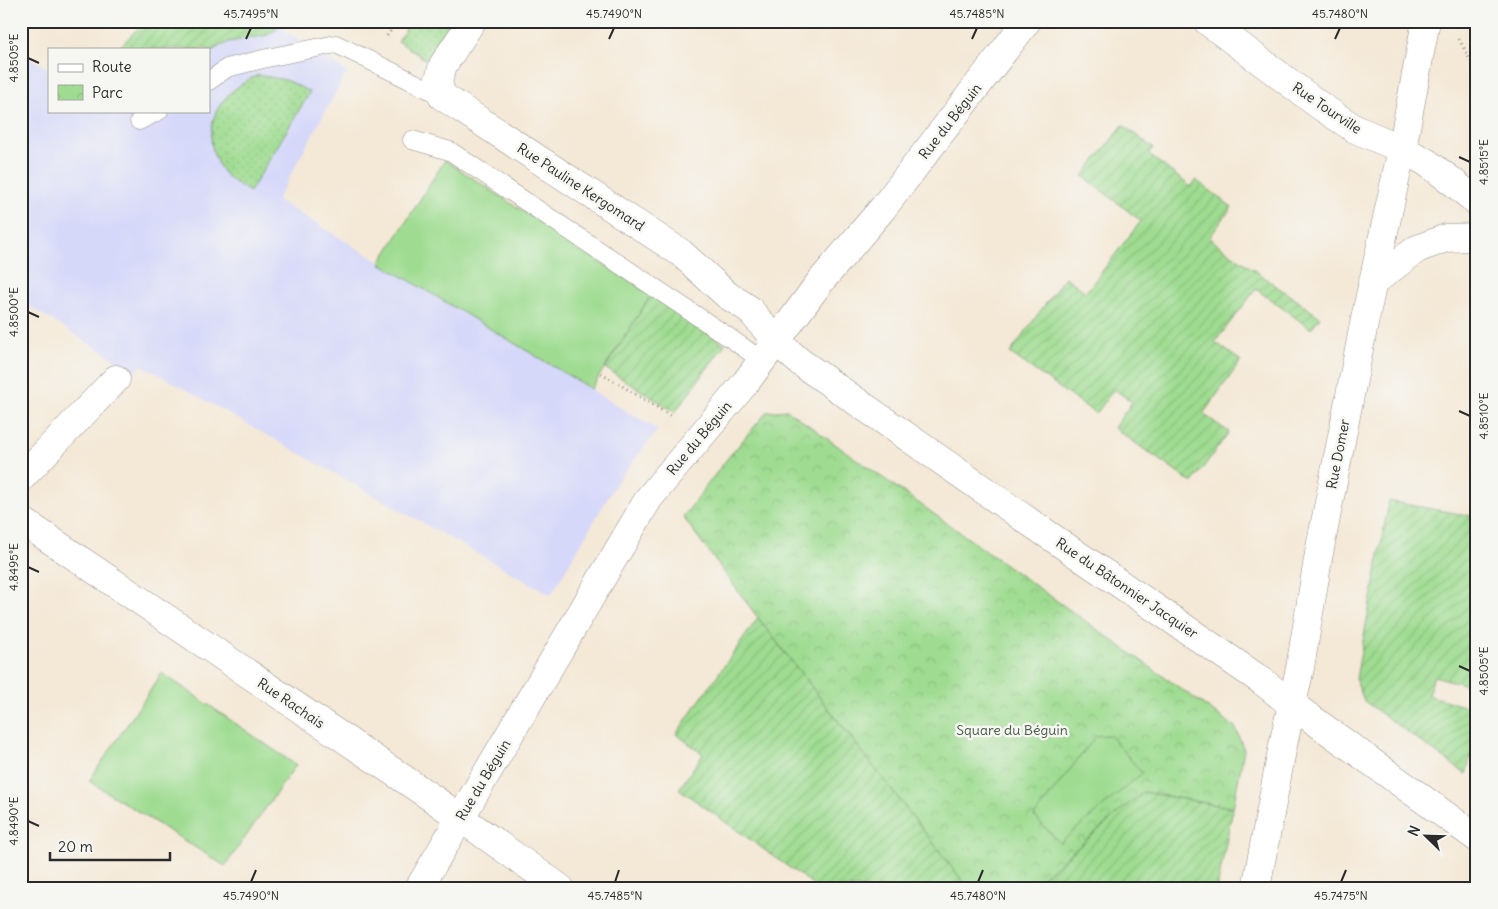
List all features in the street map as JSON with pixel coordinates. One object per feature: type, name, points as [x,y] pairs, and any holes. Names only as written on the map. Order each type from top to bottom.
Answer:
[{"type":"street","points":[[442,96],[438,82],[443,65],[472,21]]},
{"type":"street","name":"Rue du Béguin","points":[[419,888],[649,498],[746,382],[820,282],[883,208],[1027,21]]},
{"type":"street","name":"Rue Tourville","points":[[1207,21],[1319,105],[1355,129],[1402,148],[1426,162],[1477,202]]},
{"type":"street","name":"Rue Domer","points":[[1256,888],[1291,704],[1300,668],[1319,553],[1372,283],[1402,148],[1426,21]]},
{"type":"street","name":"Rue Pauline Kergomard","points":[[442,96],[681,253],[727,295],[749,310],[768,350]]},
{"type":"street","points":[[1372,283],[1417,249],[1446,238],[1477,237]]},
{"type":"street","name":"Rue du Bâtonnier Jacquier","points":[[768,350],[800,362],[1262,682],[1477,838]]},
{"type":"street","points":[[21,478],[116,379]]},
{"type":"street","name":"Rue Rachais","points":[[21,520],[560,888]]},
{"type":"lane","points":[[210,80],[227,68],[336,44],[442,96]]},
{"type":"lane","points":[[139,121],[157,112]]},
{"type":"lane","points":[[412,140],[450,151],[730,338],[768,350]]},
{"type":"path","points":[[1456,35],[1472,65],[1477,140]]},
{"type":"path","points":[[601,373],[673,418]]},
{"type":"shaded area","points":[[145,21],[270,21],[347,72],[277,200],[658,430],[617,482],[551,595],[142,365],[135,372],[21,301],[21,53],[48,68],[48,112],[210,112],[210,48],[119,48]]},
{"type":"green space","points":[[145,21],[269,21],[278,28],[268,35],[229,42],[210,52],[210,48],[119,48]]},
{"type":"green space","points":[[411,21],[452,21],[426,60],[398,41]]},
{"type":"green space","points":[[258,75],[286,80],[310,92],[250,192],[230,179],[219,166],[212,148],[211,129],[213,120],[222,102],[238,86]]},
{"type":"green space","points":[[1123,125],[1153,148],[1148,154],[1191,187],[1196,180],[1232,207],[1209,238],[1320,317],[1311,329],[1256,289],[1215,342],[1241,361],[1203,414],[1229,432],[1192,483],[1114,428],[1132,402],[1114,389],[1096,414],[1010,353],[1065,277],[1086,292],[1141,221],[1083,176]]},
{"type":"green space","points":[[445,160],[651,295],[591,389],[380,263]]},
{"type":"green space","points":[[651,295],[725,344],[675,412],[605,368]]},
{"type":"green space","name":"Square du Béguin","points":[[787,410],[1235,727],[1244,750],[1233,808],[1143,792],[1030,888],[968,888],[758,618],[683,517],[727,459],[767,412]]},
{"type":"green space","points":[[1389,501],[1477,517],[1477,688],[1434,676],[1428,695],[1477,710],[1477,734],[1466,774],[1364,701],[1356,679]]},
{"type":"green space","points":[[758,618],[968,888],[818,888],[679,789],[703,754],[676,734]]},
{"type":"green space","points":[[162,673],[296,765],[225,866],[89,781]]},
{"type":"green space","points":[[1110,735],[1142,773],[1060,843],[1034,816],[1096,736]]},
{"type":"green space","points":[[1143,792],[1233,808],[1217,888],[1030,888]]}]
